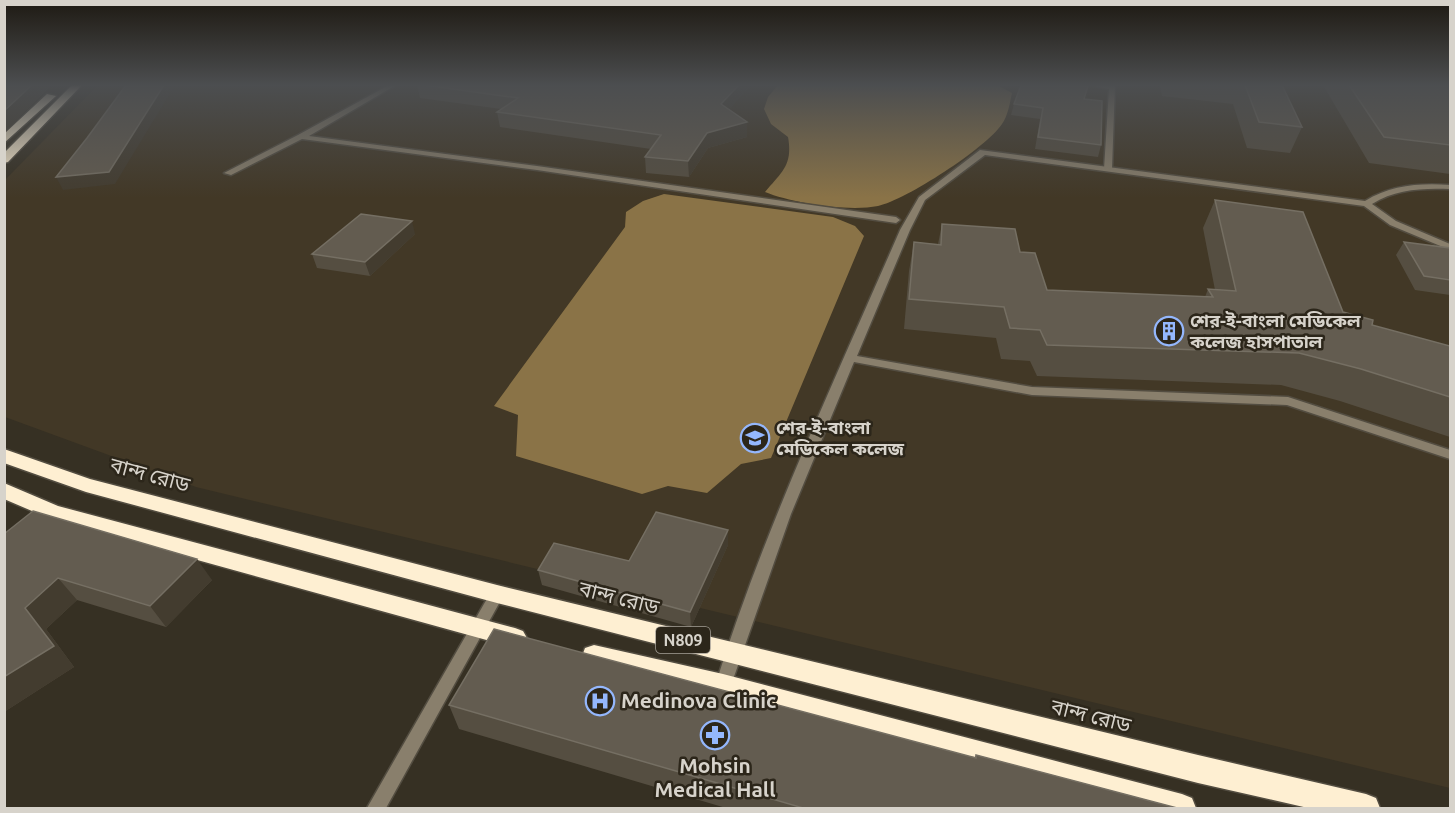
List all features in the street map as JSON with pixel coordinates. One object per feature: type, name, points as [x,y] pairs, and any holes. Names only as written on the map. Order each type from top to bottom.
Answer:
[{"type":"highway","points":[[4,140],[22,123]]},
{"type":"highway","points":[[4,160],[40,123]]},
{"type":"highway","name":"বান্দ রোড","points":[[4,456],[86,484],[496,594],[1198,769],[1366,808]]},
{"type":"highway","points":[[4,490],[53,512],[476,629],[532,642]]},
{"type":"highway","name":"N809","points":[[566,650],[723,686],[1182,808]]},
{"type":"street","points":[[228,173],[326,123]]},
{"type":"street","points":[[1108,169],[1110,123]]},
{"type":"street","points":[[301,137],[537,168],[896,220]]},
{"type":"street","points":[[723,686],[784,514],[901,237],[922,199],[983,152],[1366,204],[1393,223],[1450,247]]},
{"type":"street","points":[[1366,204],[1379,195],[1399,188],[1450,187]]},
{"type":"street","points":[[849,358],[1032,391],[1288,401],[1450,455]]},
{"type":"street","points":[[376,808],[496,594]]},
{"type":"shaded area","name":"শের-ই-বাংলা মেডিকেল কলেজ","points":[[61,123],[1450,123],[1450,788],[196,487],[5,417],[4,181]]},
{"type":"shaded area","points":[[1003,123],[980,146],[925,184],[891,202],[866,208],[805,203],[765,192],[785,168],[789,155],[788,137],[771,124]]},
{"type":"shaded area","points":[[664,194],[833,217],[855,226],[864,236],[771,458],[741,464],[707,493],[668,486],[642,494],[516,456],[518,415],[494,406],[625,227],[626,212],[643,201]]},
{"type":"building","points":[[98,123],[140,123],[109,172],[56,177]]},
{"type":"building","points":[[575,123],[744,123],[707,133],[688,161],[645,157],[661,135]]},
{"type":"building","points":[[1040,123],[1102,123],[1101,145],[1038,137]]},
{"type":"building","points":[[1267,123],[1300,123],[1302,127]]},
{"type":"building","points":[[1375,123],[1450,123],[1450,145],[1384,137]]},
{"type":"building","points":[[1215,200],[1303,212],[1343,312],[1373,320],[1372,325],[1450,346],[1450,397],[1361,369],[1299,353],[1047,345],[1040,330],[1010,328],[1004,307],[909,299],[914,242],[941,245],[942,224],[1015,229],[1020,252],[1035,253],[1047,290],[1213,297],[1208,289],[1236,291]]},
{"type":"building","points":[[361,214],[412,221],[365,262],[312,254]]},
{"type":"building","points":[[1404,242],[1450,248],[1450,280],[1424,276]]},
{"type":"building","points":[[33,511],[197,559],[150,606],[58,578],[25,608],[54,646],[4,677],[4,534]]},
{"type":"building","points":[[656,512],[728,530],[690,612],[538,570],[554,543],[629,561]]},
{"type":"building","points":[[494,629],[976,758],[976,755],[1177,808],[803,808],[449,705]]},
{"type":"place","name":"শের-ই-বাংলা মেডিকেল কলেজ হাসপাতাল","points":[[1169,331]]},
{"type":"place","name":"শের-ই-বাংলা মেডিকেল কলেজ","points":[[755,438]]},
{"type":"place","name":"Medinova Clinic","points":[[600,701]]},
{"type":"place","name":"Mohsin Medical Hall","points":[[715,735]]}]
